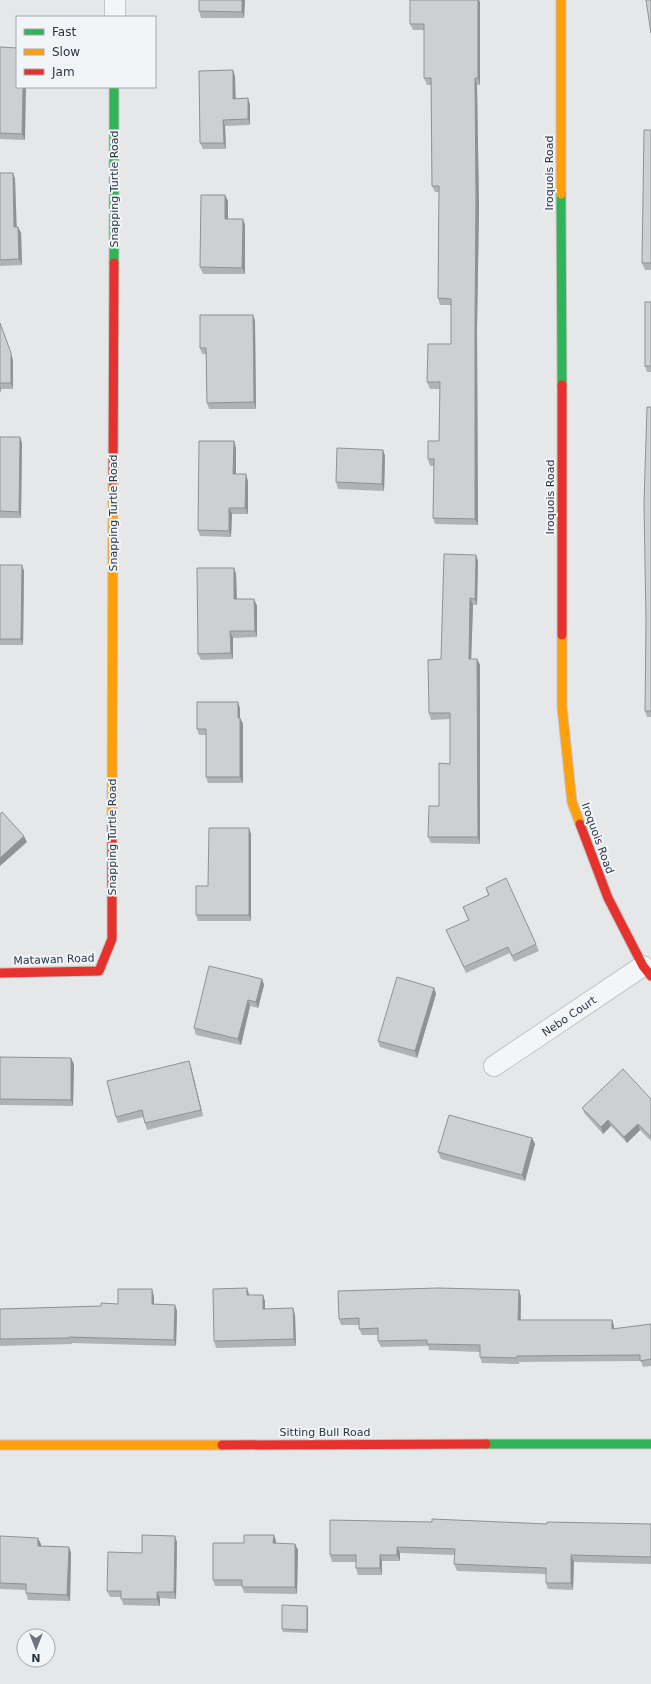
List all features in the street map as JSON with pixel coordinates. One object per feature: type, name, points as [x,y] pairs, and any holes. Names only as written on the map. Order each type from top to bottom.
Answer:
[{"type":"street","points":[[114,16],[115,0]]},
{"type":"street","name":"Iroquois Road","points":[[561,0],[562,707],[572,802],[608,898],[647,971]]},
{"type":"street","name":"Snapping Turtle Road","points":[[112,940],[114,88]]},
{"type":"street","name":"Matawan Road","points":[[0,973],[99,971],[112,940]]},
{"type":"street","name":"Nebo Court","points":[[494,1066],[647,971]]},
{"type":"street","name":"Sitting Bull Road","points":[[0,1445],[651,1444]]},
{"type":"building","points":[[199,0],[242,0],[242,12],[199,11]]},
{"type":"building","points":[[410,0],[478,0],[478,78],[475,78],[475,519],[433,518],[434,459],[428,459],[428,441],[439,441],[440,382],[427,382],[428,344],[451,344],[451,299],[438,298],[439,186],[432,186],[431,78],[424,78],[424,24],[410,24]]},
{"type":"building","points":[[646,0],[651,0],[651,33]]},
{"type":"building","points":[[0,47],[16,48],[16,88],[23,88],[22,134],[0,133]]},
{"type":"building","points":[[233,70],[233,99],[248,98],[248,119],[223,120],[224,143],[200,143],[199,71]]},
{"type":"building","points":[[644,130],[651,130],[651,263],[642,263]]},
{"type":"building","points":[[0,173],[13,173],[14,227],[18,227],[19,259],[0,260]]},
{"type":"building","points":[[201,195],[225,195],[225,219],[243,219],[242,268],[200,267]]},
{"type":"building","points":[[645,302],[651,302],[651,366],[645,366]]},
{"type":"building","points":[[200,315],[253,315],[254,402],[207,403],[206,348],[200,348]]},
{"type":"building","points":[[0,323],[11,353],[11,383],[0,383]]},
{"type":"building","points":[[647,407],[651,407],[651,711],[645,711],[646,622],[644,503]]},
{"type":"building","points":[[0,437],[20,437],[19,512],[0,511]]},
{"type":"building","points":[[199,441],[234,441],[233,474],[246,474],[245,508],[229,508],[229,531],[198,530]]},
{"type":"building","points":[[337,448],[383,450],[382,484],[336,482]]},
{"type":"building","points":[[444,554],[476,555],[475,599],[470,598],[469,659],[477,659],[478,837],[428,837],[429,806],[439,806],[439,763],[450,764],[450,713],[429,713],[428,660],[441,659]]},
{"type":"building","points":[[0,565],[22,565],[21,639],[0,639]]},
{"type":"building","points":[[197,568],[234,568],[234,599],[254,599],[255,631],[230,631],[231,653],[198,654]]},
{"type":"building","points":[[197,702],[238,702],[238,718],[240,718],[240,777],[206,777],[206,729],[197,729]]},
{"type":"building","points":[[2,812],[24,836],[0,858],[0,814]]},
{"type":"building","points":[[209,828],[249,828],[249,915],[196,915],[196,886],[208,886]]},
{"type":"building","points":[[506,878],[536,944],[512,956],[508,947],[464,967],[446,930],[469,920],[463,907],[489,895],[486,888]]},
{"type":"building","points":[[209,966],[262,979],[256,1002],[248,1000],[238,1039],[194,1028]]},
{"type":"building","points":[[397,977],[434,988],[415,1051],[378,1041]]},
{"type":"building","points":[[0,1057],[71,1058],[71,1100],[0,1099]]},
{"type":"building","points":[[189,1061],[201,1110],[145,1123],[142,1110],[116,1117],[107,1081]]},
{"type":"building","points":[[623,1069],[651,1099],[651,1137],[638,1124],[624,1137],[608,1120],[601,1127],[582,1108]]},
{"type":"building","points":[[449,1115],[532,1138],[522,1175],[438,1152]]},
{"type":"building","points":[[247,1288],[247,1295],[263,1295],[263,1309],[293,1308],[294,1339],[214,1341],[213,1289]]},
{"type":"building","points":[[438,1288],[519,1290],[518,1320],[612,1320],[612,1329],[651,1324],[651,1359],[640,1361],[640,1355],[517,1356],[517,1358],[480,1357],[480,1345],[427,1344],[427,1340],[378,1341],[378,1328],[359,1329],[359,1318],[339,1319],[338,1291]]},
{"type":"building","points":[[118,1289],[152,1289],[152,1304],[175,1305],[174,1340],[69,1337],[0,1339],[0,1309],[101,1306],[101,1303],[118,1304]]},
{"type":"building","points":[[432,1519],[547,1524],[547,1522],[651,1524],[651,1557],[571,1555],[571,1583],[546,1583],[546,1568],[454,1564],[455,1549],[397,1547],[397,1555],[380,1555],[380,1568],[356,1568],[356,1555],[330,1555],[330,1520],[432,1522]]},
{"type":"building","points":[[142,1535],[175,1536],[174,1592],[157,1592],[157,1599],[121,1599],[121,1591],[107,1591],[108,1552],[142,1553]]},
{"type":"building","points":[[244,1535],[274,1535],[273,1543],[295,1544],[295,1587],[242,1587],[242,1580],[213,1580],[213,1543],[244,1543]]},
{"type":"building","points":[[0,1536],[38,1538],[38,1546],[69,1547],[67,1595],[26,1593],[26,1584],[0,1583]]},
{"type":"building","points":[[282,1605],[307,1606],[307,1630],[282,1629]]},
{"type":"traffic: fast","points":[[114,88],[114,263]]},
{"type":"traffic: fast","points":[[561,194],[562,385]]},
{"type":"traffic: fast","points":[[486,1444],[651,1444]]},
{"type":"traffic: slow","points":[[561,0],[561,194]]},
{"type":"traffic: slow","points":[[112,827],[113,482]]},
{"type":"traffic: slow","points":[[562,635],[562,707],[572,802],[580,824]]},
{"type":"traffic: slow","points":[[0,1445],[222,1445]]},
{"type":"traffic: jam","points":[[113,482],[114,263]]},
{"type":"traffic: jam","points":[[562,385],[562,635]]},
{"type":"traffic: jam","points":[[580,824],[608,898],[643,966],[651,976]]},
{"type":"traffic: jam","points":[[0,973],[99,971],[112,939],[112,827]]},
{"type":"traffic: jam","points":[[222,1445],[486,1444]]}]
